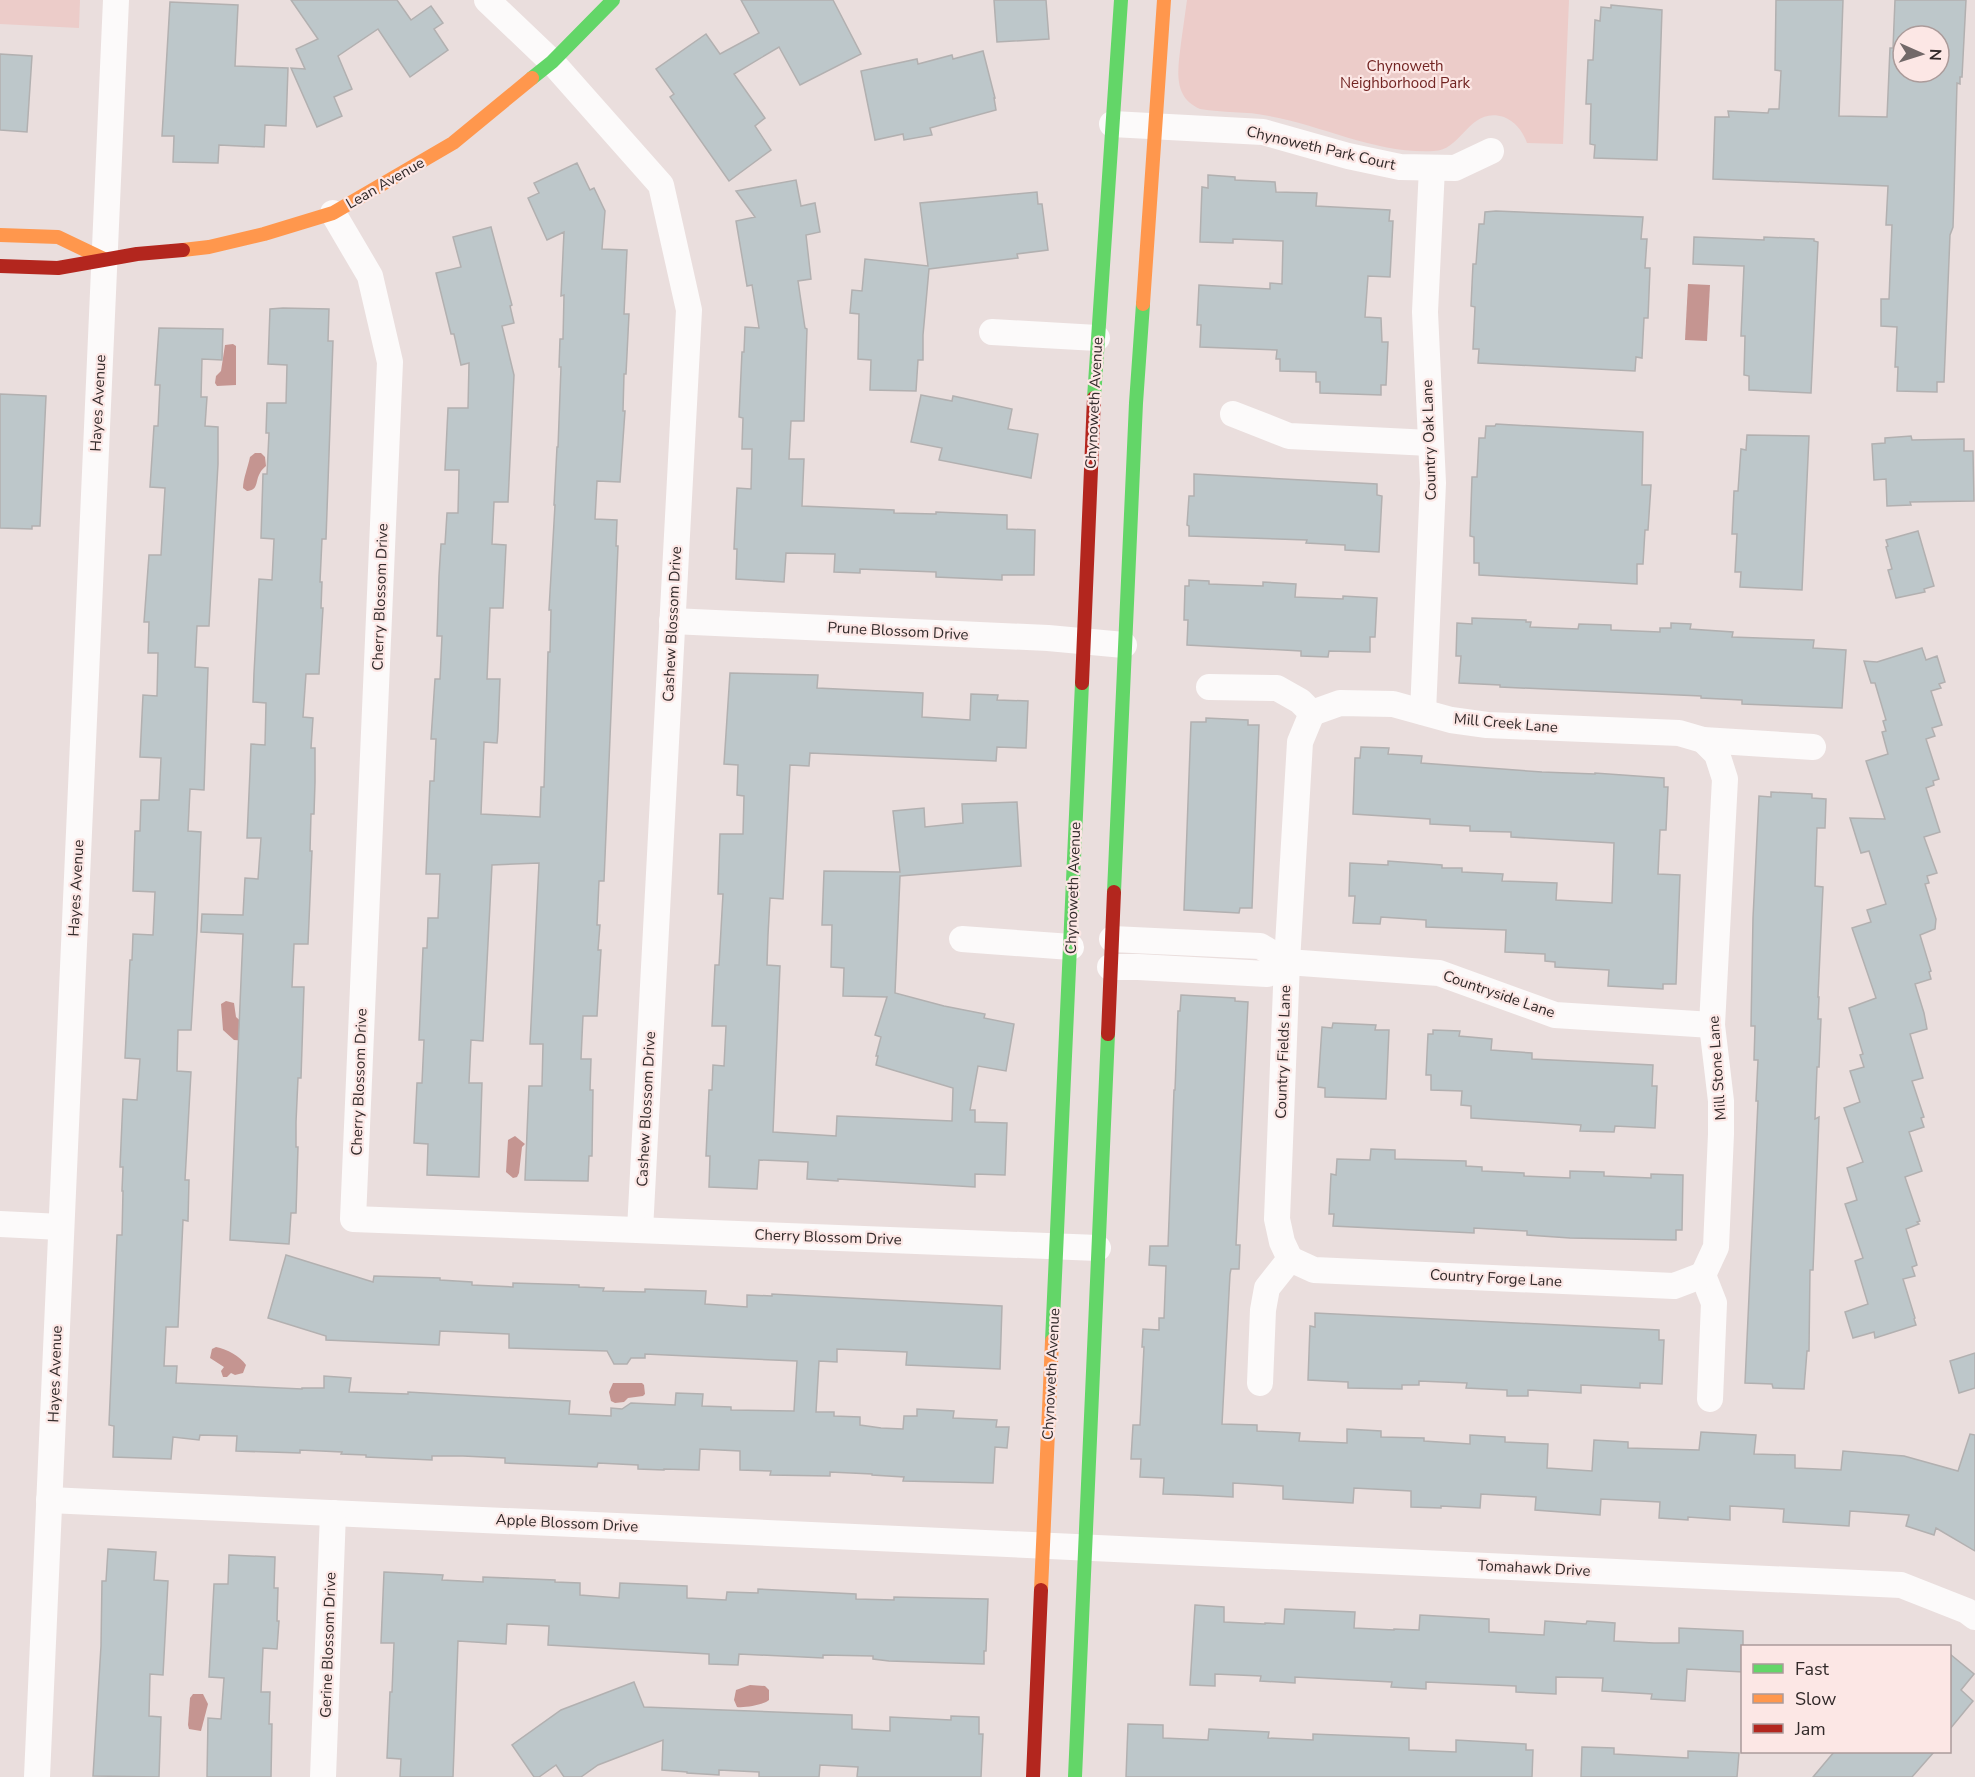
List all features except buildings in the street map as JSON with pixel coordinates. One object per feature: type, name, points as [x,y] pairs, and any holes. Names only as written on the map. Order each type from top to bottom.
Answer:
[{"type":"street","name":"Hayes Avenue","points":[[37,1777],[116,0]]},
{"type":"street","name":"Cashew Blossom Drive","points":[[487,0],[552,62],[661,185],[689,310],[640,1230]]},
{"type":"street","name":"Lean Avenue","points":[[0,266],[58,268],[104,259],[209,247],[264,234],[333,213],[453,143],[552,62],[613,0]]},
{"type":"street","name":"Chynoweth Avenue","points":[[1033,1777],[1097,338],[1121,0]]},
{"type":"street","points":[[1075,1777],[1136,404],[1164,0]]},
{"type":"street","name":"Chynoweth Park Court","points":[[1112,124],[1263,132],[1376,163],[1432,168],[1455,168],[1491,151]]},
{"type":"street","name":"Country Oak Lane","points":[[1423,712],[1433,483],[1425,312],[1432,168]]},
{"type":"street","name":"Cherry Blossom Drive","points":[[333,213],[370,276],[390,362],[353,1219],[1098,1248]]},
{"type":"street","points":[[0,235],[58,237],[104,259]]},
{"type":"street","points":[[992,332],[1097,338]]},
{"type":"street","points":[[1233,414],[1289,436],[1430,443]]},
{"type":"street","name":"Prune Blossom Drive","points":[[672,621],[1048,638],[1124,645]]},
{"type":"street","points":[[1209,687],[1277,688],[1300,701],[1312,713]]},
{"type":"street","name":"Mill Creek Lane","points":[[1312,713],[1340,703],[1393,704],[1450,720],[1487,725],[1679,733],[1703,740],[1813,747]]},
{"type":"street","name":"Country Fields Lane","points":[[1290,1259],[1282,1242],[1277,1219],[1287,962],[1300,742],[1312,713]]},
{"type":"street","name":"Mill Stone Lane","points":[[1703,740],[1717,754],[1725,779],[1712,1025],[1721,1101],[1716,1247],[1703,1275]]},
{"type":"street","points":[[962,939],[1071,947]]},
{"type":"street","name":"Countryside Lane","points":[[1112,939],[1260,946],[1287,962],[1438,973],[1555,1015],[1712,1025]]},
{"type":"street","name":"Countryside Lane","points":[[1110,967],[1267,974],[1287,962]]},
{"type":"street","points":[[0,1224],[61,1227]]},
{"type":"street","points":[[1260,1383],[1263,1310],[1267,1288],[1290,1259]]},
{"type":"street","name":"Country Forge Lane","points":[[1290,1259],[1314,1270],[1663,1286],[1674,1286],[1703,1275]]},
{"type":"street","points":[[1703,1275],[1714,1303],[1710,1399]]},
{"type":"street","name":"Apple Blossom Drive","points":[[49,1500],[1086,1546]]},
{"type":"street","name":"Gerine Blossom Drive","points":[[323,1777],[333,1513]]},
{"type":"street","name":"Tomahawk Drive","points":[[1086,1546],[1901,1585],[1967,1611],[1975,1617]]},
{"type":"green space","points":[[0,0],[80,0],[79,28],[0,24]]},
{"type":"green space","name":"Chynoweth Neighborhood Park","points":[[1187,0],[1569,0],[1563,144],[1527,143],[1521,131],[1512,122],[1504,117],[1492,115],[1474,123],[1444,149],[1413,151],[1371,144],[1290,120],[1252,113],[1200,109],[1185,97],[1179,81],[1178,72]]},
{"type":"shaded area","points":[[1688,284],[1710,285],[1707,341],[1685,340]]},
{"type":"shaded area","points":[[225,345],[236,346],[236,385],[217,386],[216,376],[221,371]]},
{"type":"shaded area","points":[[255,453],[261,453],[265,457],[266,466],[260,472],[255,487],[247,491],[243,488],[244,481],[250,457]]},
{"type":"shaded area","points":[[226,1001],[234,1003],[236,1017],[245,1025],[247,1041],[234,1040],[223,1030],[221,1004]]},
{"type":"shaded area","points":[[515,1136],[525,1144],[522,1147],[519,1173],[513,1178],[506,1172],[508,1140]]},
{"type":"shaded area","points":[[216,1347],[229,1351],[240,1359],[246,1365],[243,1373],[235,1375],[231,1373],[223,1377],[221,1371],[224,1367],[210,1358],[212,1349]]},
{"type":"shaded area","points":[[613,1383],[642,1383],[645,1394],[615,1403],[611,1401],[609,1392]]},
{"type":"shaded area","points":[[750,1685],[765,1686],[769,1690],[769,1700],[754,1706],[737,1707],[734,1700],[736,1690]]},
{"type":"shaded area","points":[[193,1694],[203,1694],[208,1704],[201,1731],[189,1729],[188,1725],[190,1698]]},
{"type":"traffic: fast","points":[[532,78],[552,62],[613,0]]},
{"type":"traffic: fast","points":[[1094,398],[1121,0]]},
{"type":"traffic: fast","points":[[1114,892],[1136,403],[1143,304]]},
{"type":"traffic: fast","points":[[1052,1341],[1082,683]]},
{"type":"traffic: fast","points":[[1075,1777],[1108,1034]]},
{"type":"traffic: slow","points":[[1143,304],[1164,0]]},
{"type":"traffic: slow","points":[[183,250],[209,247],[264,234],[333,213],[453,143],[532,78]]},
{"type":"traffic: slow","points":[[0,235],[58,237],[104,259]]},
{"type":"traffic: slow","points":[[1041,1590],[1052,1341]]},
{"type":"traffic: jam","points":[[0,266],[58,268],[137,254],[183,250]]},
{"type":"traffic: jam","points":[[1082,683],[1094,398]]},
{"type":"traffic: jam","points":[[1108,1034],[1114,892]]},
{"type":"traffic: jam","points":[[1033,1777],[1041,1590]]}]
